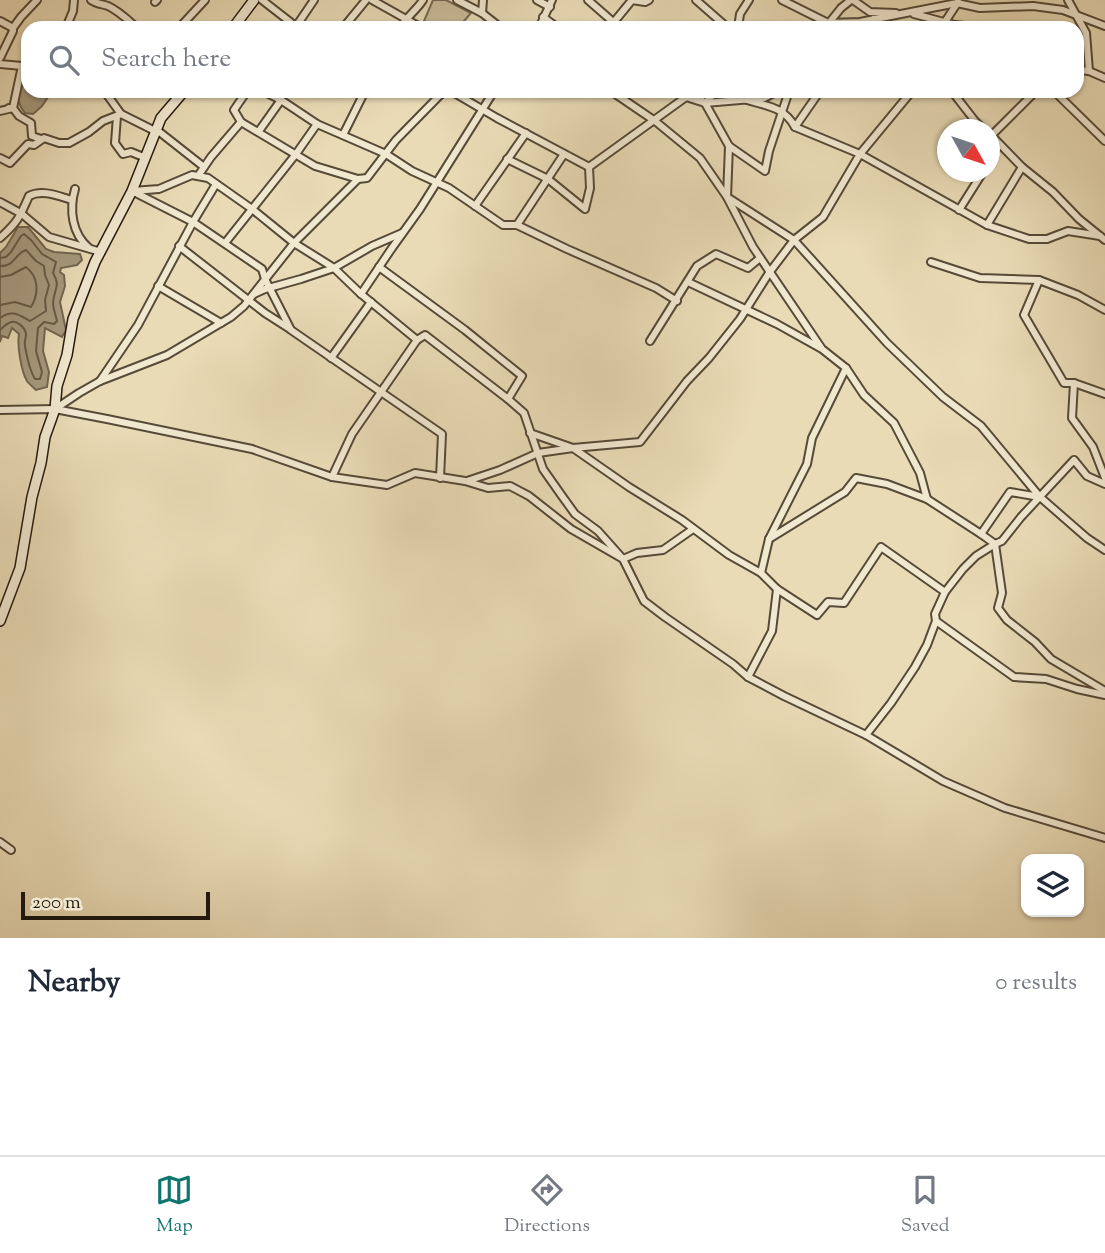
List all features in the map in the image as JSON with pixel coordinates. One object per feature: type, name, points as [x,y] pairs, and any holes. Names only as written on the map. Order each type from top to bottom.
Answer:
[{"type":"street","points":[[0,58],[13,28],[37,0]]},
{"type":"street","points":[[69,21],[74,0]]},
{"type":"street","points":[[92,0],[120,13],[129,21]]},
{"type":"street","points":[[109,7],[115,0]]},
{"type":"street","points":[[186,21],[205,0]]},
{"type":"street","points":[[241,21],[254,0]]},
{"type":"street","points":[[262,0],[288,21]]},
{"type":"street","points":[[300,21],[314,0]]},
{"type":"street","points":[[349,21],[366,0]]},
{"type":"street","points":[[372,0],[409,21]]},
{"type":"street","points":[[405,19],[422,0]]},
{"type":"street","points":[[457,0],[482,13],[488,21]]},
{"type":"street","points":[[482,13],[483,0]]},
{"type":"street","points":[[537,0],[551,4],[542,21]]},
{"type":"street","points":[[588,0],[613,21]]},
{"type":"street","points":[[615,21],[632,0],[649,0]]},
{"type":"street","points":[[696,0],[720,21]]},
{"type":"street","points":[[739,21],[740,13],[749,0]]},
{"type":"street","points":[[782,0],[818,21]]},
{"type":"street","points":[[830,21],[852,0],[870,12],[911,13],[932,21]]},
{"type":"street","points":[[1015,6],[1023,0]]},
{"type":"street","points":[[1068,0],[1080,21]]},
{"type":"street","points":[[865,21],[958,2],[980,8],[1033,6],[1053,9],[1105,26]]},
{"type":"street","points":[[946,21],[958,2]]},
{"type":"street","points":[[543,18],[548,21]]},
{"type":"street","points":[[0,21],[13,28]]},
{"type":"street","points":[[1084,29],[1089,71]]},
{"type":"street","points":[[0,64],[21,66]]},
{"type":"street","points":[[1084,71],[1105,78]]},
{"type":"street","points":[[13,108],[21,80]]},
{"type":"street","points":[[109,98],[119,115],[157,130],[204,167]]},
{"type":"street","points":[[0,621],[20,568],[32,496],[45,437],[55,409],[57,386],[74,319],[101,252],[132,191],[161,118],[178,98]]},
{"type":"street","points":[[242,98],[234,110],[241,122],[316,166],[358,179],[367,178],[437,98]]},
{"type":"street","points":[[277,98],[317,124],[386,154],[412,171],[438,181],[503,225],[517,225],[677,300]]},
{"type":"street","points":[[343,135],[362,98]]},
{"type":"street","points":[[464,98],[589,167]]},
{"type":"street","points":[[361,294],[438,181],[489,98]]},
{"type":"street","points":[[621,98],[655,121],[699,158],[727,197],[769,273],[821,349]]},
{"type":"street","points":[[589,167],[685,98]]},
{"type":"street","points":[[689,98],[705,103],[764,98]]},
{"type":"street","points":[[699,98],[705,103],[729,146],[765,170],[787,98]]},
{"type":"street","points":[[705,103],[710,98]]},
{"type":"street","points":[[794,127],[815,98]]},
{"type":"street","points":[[465,481],[500,470],[538,453],[640,442],[740,319],[794,240],[823,217],[860,154],[906,98]]},
{"type":"street","points":[[957,98],[973,119]]},
{"type":"street","points":[[1000,125],[1029,98]]},
{"type":"street","points":[[1061,98],[1105,141]]},
{"type":"street","points":[[259,131],[281,100]]},
{"type":"street","points":[[747,100],[782,111],[794,127],[860,154],[987,225],[1029,239],[1047,239],[1068,231],[1102,238]]},
{"type":"street","points":[[0,110],[13,108]]},
{"type":"street","points":[[13,108],[19,116],[31,123],[32,136],[64,144],[89,132],[103,121],[119,115]]},
{"type":"street","points":[[119,115],[115,143],[122,154],[131,152],[146,158]]},
{"type":"street","points":[[198,176],[241,122]]},
{"type":"street","points":[[225,243],[317,124]]},
{"type":"street","points":[[475,206],[526,133]]},
{"type":"street","points":[[0,158],[10,163],[29,144],[34,145],[41,139]]},
{"type":"street","points":[[1000,145],[1102,238]]},
{"type":"street","points":[[727,197],[729,146]]},
{"type":"street","points":[[517,225],[564,154]]},
{"type":"street","points":[[506,159],[548,179],[585,209],[590,188],[589,167]]},
{"type":"street","points":[[987,225],[1022,167]]},
{"type":"street","points":[[132,191],[159,189],[192,176],[208,178],[294,243],[334,268],[417,340]]},
{"type":"street","points":[[55,409],[100,381],[166,355],[231,317],[294,243],[358,179]]},
{"type":"street","points":[[959,211],[977,182]]},
{"type":"street","points":[[100,381],[124,348],[216,184]]},
{"type":"street","points":[[75,190],[72,200],[76,233],[90,249]]},
{"type":"street","points":[[132,191],[193,222],[262,269],[291,330]]},
{"type":"street","points":[[0,238],[13,227],[29,196],[35,192],[72,200]]},
{"type":"street","points":[[727,197],[794,240],[887,343],[943,397],[981,426],[1040,497],[1105,550]]},
{"type":"street","points":[[0,202],[22,214],[49,237],[101,252]]},
{"type":"street","points":[[249,299],[270,287],[334,268],[372,246],[404,232]]},
{"type":"street","points":[[179,246],[291,330],[442,434],[440,478]]},
{"type":"street","points":[[650,341],[697,266],[716,254],[748,268],[760,258]]},
{"type":"street","points":[[931,262],[980,278],[1039,280],[1078,295],[1105,310]]},
{"type":"street","points":[[379,267],[522,376],[508,399]]},
{"type":"street","points":[[1039,280],[1024,315],[1064,383],[1074,383],[1105,394]]},
{"type":"street","points":[[688,282],[776,324],[821,349],[846,368],[864,395],[894,423],[920,473],[927,499]]},
{"type":"street","points":[[158,286],[220,324]]},
{"type":"street","points":[[331,358],[371,302]]},
{"type":"street","points":[[332,477],[352,434],[417,340],[425,335],[524,413],[543,469],[575,514],[598,531],[623,559],[644,601],[695,639],[748,677],[866,735],[943,781],[1005,808],[1105,838]]},
{"type":"street","points":[[761,573],[769,539],[807,464],[812,438],[846,368]]},
{"type":"street","points":[[1074,383],[1072,418],[1093,447],[1105,478]]},
{"type":"street","points":[[1,410],[55,409],[252,449],[332,477],[387,485],[415,473],[465,481],[488,488],[510,486],[529,496],[571,528],[623,559]]},
{"type":"street","points":[[530,433],[573,448],[682,520],[729,555],[761,573],[777,589],[817,615],[828,603],[844,603],[881,547],[944,593]]},
{"type":"street","points":[[866,735],[915,667],[927,645],[944,593],[962,569],[976,556],[1002,541],[1074,460],[1087,476],[1105,484]]},
{"type":"street","points":[[769,539],[845,492],[856,478],[887,484],[927,499],[995,544],[1002,593],[998,608],[1007,620],[1035,642],[1051,659],[1105,693]]},
{"type":"street","points":[[981,534],[1010,492],[1040,497]]},
{"type":"street","points":[[623,559],[663,550],[692,529]]},
{"type":"street","points":[[748,677],[772,631],[777,589]]},
{"type":"street","points":[[936,621],[1014,677],[1046,679],[1077,689],[1105,693]]},
{"type":"street","points":[[0,842],[11,850]]},
{"type":"shaded area","points":[[433,0],[446,0],[471,13],[464,21],[424,21]]},
{"type":"water","points":[[21,83],[21,98],[47,98],[33,114],[25,113],[19,103]]},
{"type":"water","points":[[18,227],[28,227],[46,249],[80,254],[82,260],[77,265],[61,268],[65,286],[60,302],[66,330],[62,337],[45,328],[43,351],[49,372],[47,387],[36,390],[27,381],[23,371],[19,334],[12,328],[8,338],[2,336],[0,342],[0,253]]}]
